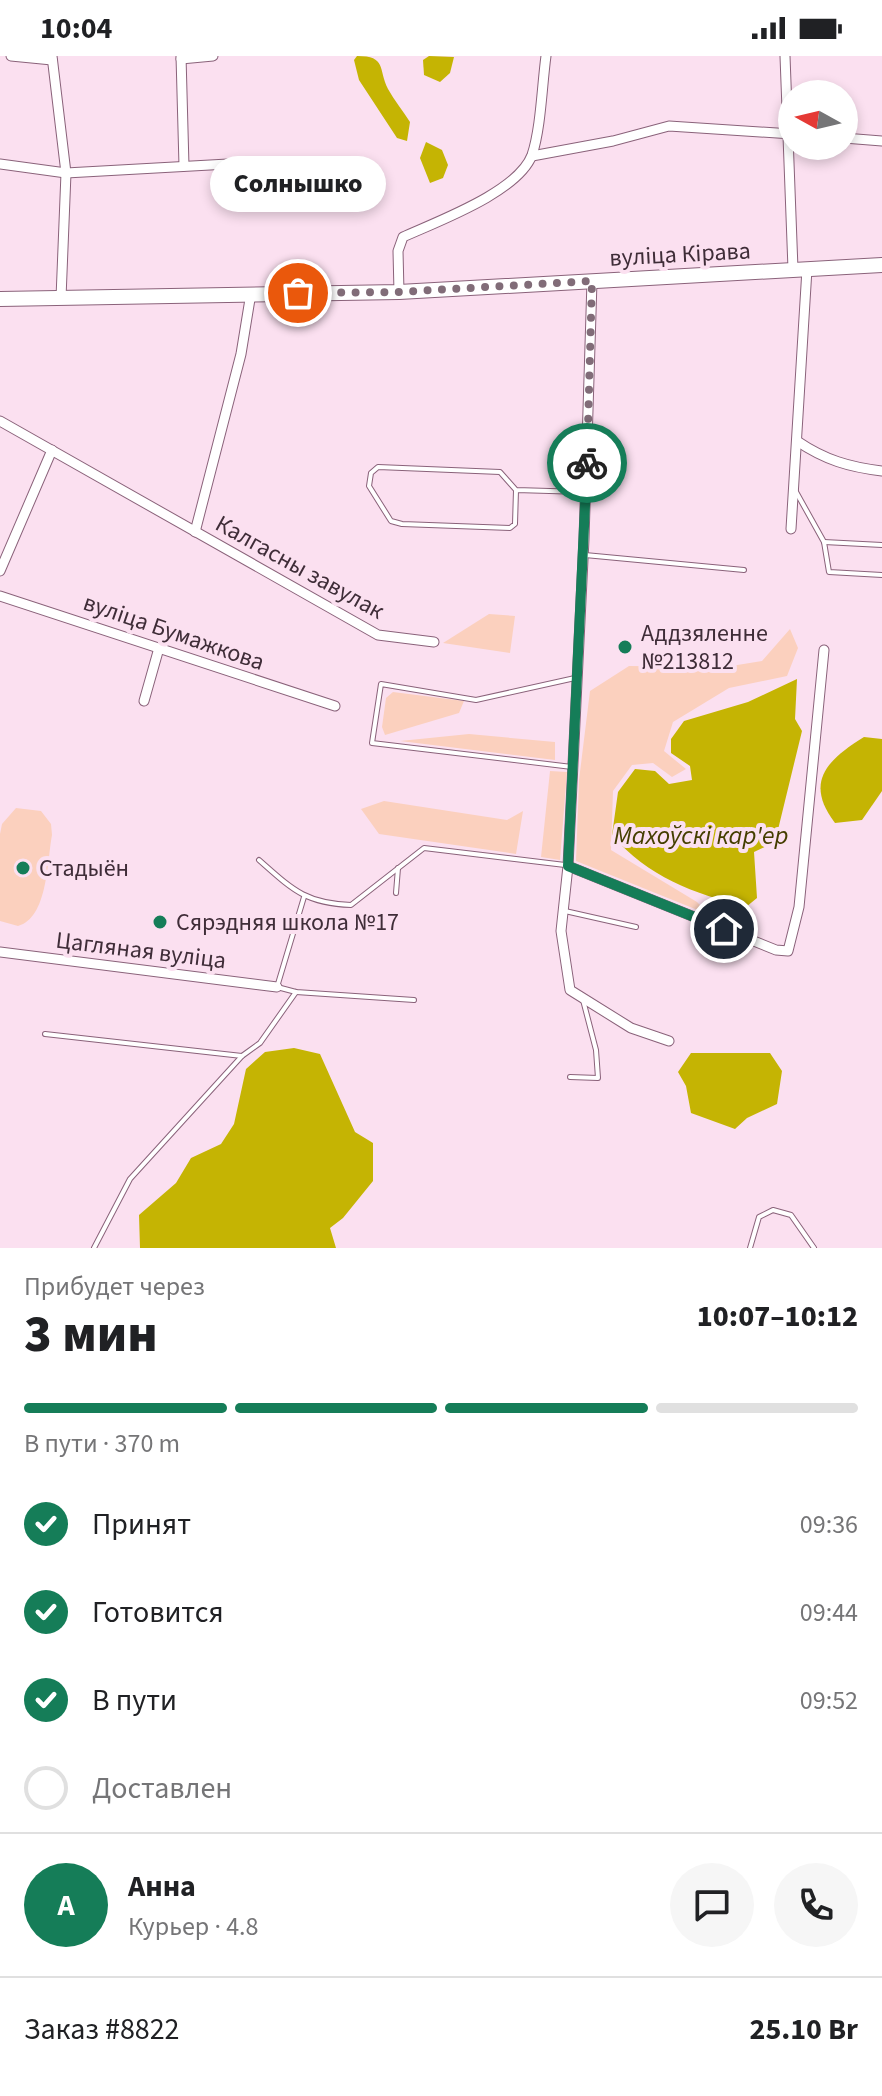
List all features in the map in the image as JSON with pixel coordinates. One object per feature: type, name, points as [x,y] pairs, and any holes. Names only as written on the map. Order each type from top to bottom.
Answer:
[{"type":"main road","name":"вуліца Кірава","points":[[0,299],[399,292],[882,265]]},
{"type":"street","points":[[11,56],[52,58],[66,173],[61,298]]},
{"type":"street","points":[[184,166],[181,57],[213,56]]},
{"type":"street","points":[[399,292],[398,251],[403,237],[459,212],[516,178],[532,156],[546,56]]},
{"type":"street","points":[[785,56],[787,80]]},
{"type":"street","points":[[532,156],[613,141],[669,126],[778,133]]},
{"type":"street","points":[[858,139],[882,141]]},
{"type":"street","points":[[791,529],[797,441],[800,269],[792,160]]},
{"type":"street","points":[[0,164],[66,173],[246,163]]},
{"type":"street","points":[[592,281],[586,492],[568,866],[561,931],[570,990],[631,1028],[669,1041]]},
{"type":"street","name":"Калгасны завулак","points":[[195,532],[241,354],[251,293]]},
{"type":"street","name":"Калгасны завулак","points":[[0,421],[378,635],[434,642]]},
{"type":"street","points":[[797,441],[820,457],[845,467],[882,471]]},
{"type":"street","points":[[0,571],[52,450]]},
{"type":"street","name":"вуліца Бумажкова","points":[[0,596],[335,706]]},
{"type":"street","points":[[144,701],[159,648]]},
{"type":"street","points":[[568,866],[776,950],[788,951],[799,907],[824,650]]},
{"type":"street","name":"Цагляная вуліца","points":[[0,952],[277,987]]},
{"type":"lane","points":[[516,490],[515,524],[510,528],[391,521],[369,486],[371,473],[378,467],[500,472],[516,490],[586,492]]},
{"type":"lane","points":[[794,487],[824,542],[829,572],[882,575]]},
{"type":"lane","points":[[824,542],[882,545]]},
{"type":"lane","points":[[583,554],[744,570]]},
{"type":"lane","points":[[572,767],[372,743],[381,684],[476,700],[577,677]]},
{"type":"lane","points":[[259,860],[304,897],[320,903],[351,905],[424,848],[568,866]]},
{"type":"lane","points":[[396,893],[398,868]]},
{"type":"lane","points":[[304,897],[277,987],[296,992],[414,1000]]},
{"type":"lane","points":[[563,910],[636,927]]},
{"type":"lane","points":[[94,1248],[130,1179],[242,1056],[260,1043],[296,992]]},
{"type":"lane","points":[[570,1077],[598,1078],[596,1050],[583,997]]},
{"type":"lane","points":[[45,1034],[242,1056]]},
{"type":"lane","points":[[750,1248],[759,1217],[773,1210],[791,1215],[814,1248]]},
{"type":"shaded area","points":[[489,614],[515,616],[510,653],[443,643]]},
{"type":"shaded area","points":[[790,629],[798,648],[787,676],[729,688],[673,722],[664,751],[686,769],[672,777],[653,763],[632,765],[613,791],[611,850],[697,902],[710,915],[576,861],[579,780],[590,691],[629,666],[725,667],[762,661]]},
{"type":"shaded area","points":[[393,692],[464,701],[459,713],[385,735],[382,727],[386,698]]},
{"type":"shaded area","points":[[469,734],[555,742],[555,760],[400,741]]},
{"type":"shaded area","points":[[550,771],[567,772],[560,860],[541,857]]},
{"type":"shaded area","points":[[384,801],[507,820],[523,811],[516,854],[379,834],[361,809]]},
{"type":"shaded area","name":"Стадыён","points":[[16,808],[41,811],[51,824],[52,835],[41,901],[28,921],[18,926],[0,921],[0,834],[2,824]]},
{"type":"water","points":[[357,56],[373,58],[380,65],[388,89],[410,122],[407,141],[397,138],[359,80],[354,60]]},
{"type":"water","points":[[429,56],[454,57],[450,73],[440,82],[424,75],[423,60]]},
{"type":"water","points":[[426,142],[442,150],[448,165],[443,178],[430,183],[420,158]]},
{"type":"water","name":"Махоўскі кар'ер","points":[[797,679],[795,719],[802,731],[775,842],[754,852],[757,898],[746,907],[673,882],[641,862],[612,835],[618,792],[635,769],[655,771],[669,784],[692,780],[690,766],[671,753],[671,739],[684,721],[748,702]]},
{"type":"water","points":[[864,737],[882,739],[882,791],[862,820],[835,823],[821,796],[824,773],[840,754]]},
{"type":"water","points":[[294,1048],[320,1054],[355,1132],[373,1143],[373,1181],[343,1218],[330,1228],[336,1248],[140,1248],[139,1215],[176,1183],[191,1158],[221,1144],[234,1124],[246,1069],[265,1052]]},
{"type":"water","points":[[691,1053],[770,1053],[782,1071],[777,1104],[747,1118],[735,1129],[691,1113],[686,1086],[678,1072]]},
{"type":"way so far","points":[[298,293],[399,292],[592,281],[587,463]]},
{"type":"place","name":"Солнышко","points":[[298,293]]},
{"type":"place","name":"Аддзяленне №213812","points":[[625,647]]},
{"type":"place","name":"Стадыён","points":[[23,868]]},
{"type":"place","name":"Сярэдняя школа №17","points":[[160,922]]},
{"type":"route","points":[[587,463],[568,866],[724,929]]}]
